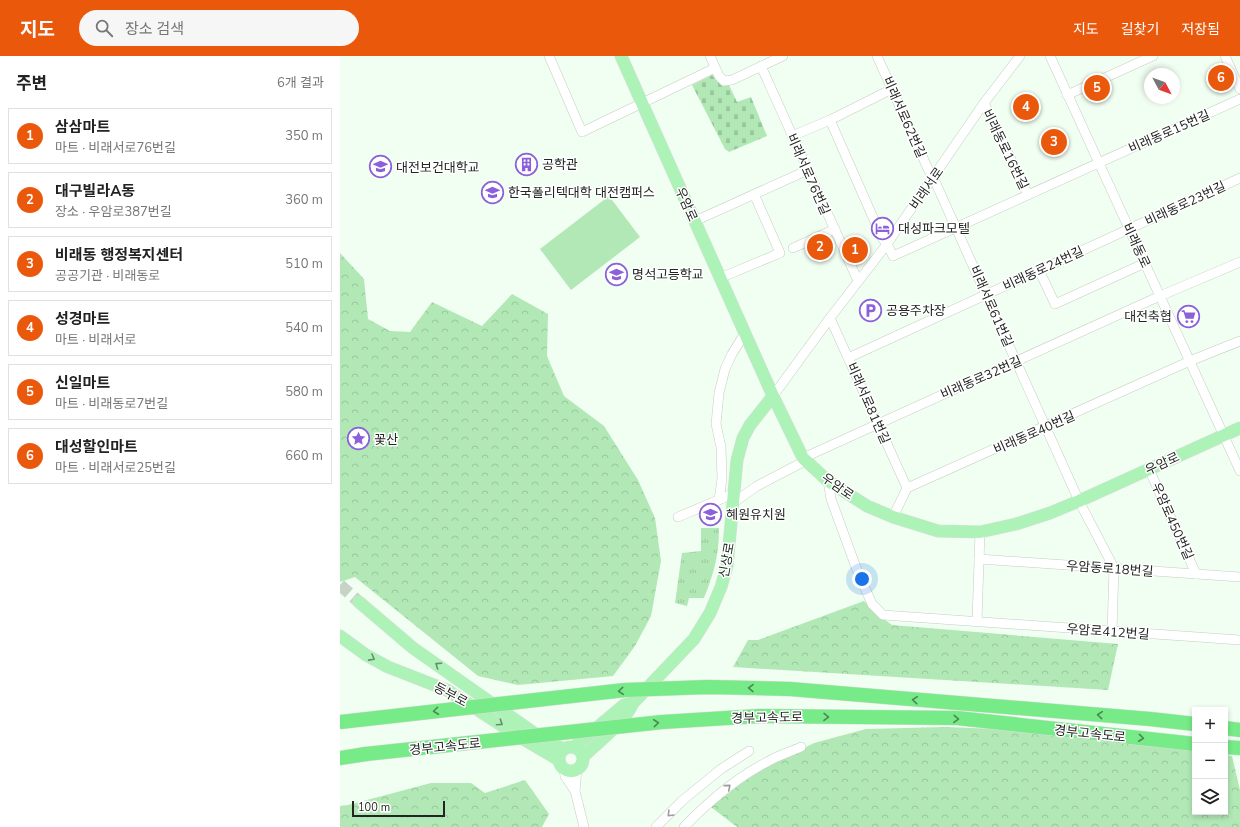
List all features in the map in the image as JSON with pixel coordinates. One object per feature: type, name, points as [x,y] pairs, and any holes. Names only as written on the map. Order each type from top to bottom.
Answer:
[{"type":"highway","name":"경부고속도로","points":[[340,722],[625,690],[708,687],[790,689],[1192,724]]},
{"type":"highway","name":"경부고속도로","points":[[340,758],[662,722],[759,716],[957,718],[1192,744]]},
{"type":"highway","points":[[1228,727],[1240,726]]},
{"type":"highway","points":[[1228,728],[1240,730]]},
{"type":"highway","points":[[1228,747],[1240,748]]},
{"type":"main road","name":"우암로","points":[[621,56],[773,396],[804,459],[828,481],[867,506],[893,517],[938,531],[980,532],[1016,524],[1050,513],[1240,428]]},
{"type":"main road","points":[[627,70],[630,56]]},
{"type":"main road","name":"신상로","points":[[633,703],[694,639],[710,613],[721,587],[727,566],[737,460],[743,438],[750,425],[773,396]]},
{"type":"main road","name":"동부로","points":[[359,602],[413,648],[544,740],[569,748]]},
{"type":"main road","name":"동부로","points":[[340,636],[366,655],[388,667],[447,690],[561,765]]},
{"type":"main road","points":[[569,748],[580,751],[583,757],[582,764],[577,769],[570,771],[561,765],[560,754],[624,705],[633,703]]},
{"type":"main road","points":[[583,757],[630,710],[633,703]]},
{"type":"street","points":[[549,56],[582,132],[715,68]]},
{"type":"street","points":[[710,56],[719,76],[724,81],[732,80],[783,56]]},
{"type":"street","name":"비래서로62번길","points":[[878,56],[933,178]]},
{"type":"street","name":"비래서로","points":[[773,396],[830,318],[888,244],[984,103],[1020,56]]},
{"type":"street","name":"비래동로","points":[[1050,56],[1240,471]]},
{"type":"street","points":[[1068,95],[1153,56]]},
{"type":"street","points":[[1225,56],[1240,89]]},
{"type":"street","name":"비래서로76번길","points":[[761,66],[858,281]]},
{"type":"street","points":[[792,136],[830,120],[892,89]]},
{"type":"street","name":"비래동로15번길","points":[[1099,163],[1240,99]]},
{"type":"street","name":"비래동로16번길","points":[[984,103],[1028,195]]},
{"type":"street","points":[[830,120],[882,238],[888,244]]},
{"type":"street","name":"비래동로16번길","points":[[888,244],[893,256],[1099,163]]},
{"type":"street","points":[[695,220],[808,170]]},
{"type":"street","name":"비래서로61번길","points":[[933,178],[1079,501],[1114,568]]},
{"type":"street","name":"비래동로23번길","points":[[1129,229],[1240,178]]},
{"type":"street","points":[[720,278],[780,253],[754,194]]},
{"type":"street","points":[[793,248],[835,229]]},
{"type":"street","name":"비래동로24번길","points":[[848,358],[1129,229]]},
{"type":"street","points":[[1039,270],[1055,304],[1144,262]]},
{"type":"street","name":"비래동로32번길","points":[[678,517],[719,500],[734,498],[804,459],[878,424],[1160,296],[1240,262]]},
{"type":"street","name":"비래서로81번길","points":[[830,318],[907,488]]},
{"type":"street","points":[[719,500],[722,479],[721,448],[716,424],[719,393],[725,369],[745,333]]},
{"type":"street","name":"비래동로40번길","points":[[907,488],[1190,361],[1240,341]]},
{"type":"street","name":"우암로450번길","points":[[1149,469],[1196,574]]},
{"type":"street","name":"우암로412번길","points":[[828,481],[831,499],[857,570],[872,604],[883,615],[1240,640]]},
{"type":"street","points":[[893,517],[907,488]]},
{"type":"street","points":[[977,621],[980,532]]},
{"type":"street","name":"우암동로18번길","points":[[979,559],[1240,577]]},
{"type":"street","points":[[1112,631],[1114,568]]},
{"type":"street","points":[[684,827],[698,812],[738,779],[769,761],[801,747]]},
{"type":"street","points":[[656,827],[683,800],[720,769],[749,751]]},
{"type":"street","points":[[561,765],[565,776],[575,791]]},
{"type":"street","points":[[577,769],[575,791],[584,827]]},
{"type":"green space","points":[[712,75],[722,86],[729,85],[737,102],[751,97],[767,136],[729,152],[725,149],[692,85]]},
{"type":"green space","points":[[609,196],[640,237],[571,290],[540,249]]},
{"type":"green space","points":[[340,253],[364,279],[368,319],[390,331],[410,332],[432,302],[482,326],[512,294],[548,314],[547,356],[564,396],[604,426],[638,480],[655,518],[661,561],[651,616],[635,646],[613,676],[518,685],[478,676],[355,577],[340,582]]},
{"type":"green space","points":[[701,528],[719,528],[717,555],[711,580],[704,598],[689,598],[687,606],[675,603],[682,553],[701,551]]},
{"type":"green space","points":[[864,601],[876,613],[892,625],[1118,644],[1108,690],[733,667],[748,640],[758,640]]},
{"type":"green space","points":[[945,727],[1026,730],[1192,751],[1192,815],[1228,815],[1228,755],[1232,756],[1240,790],[1240,827],[737,827],[711,807],[753,774],[814,743],[866,729]]},
{"type":"green space","points":[[525,780],[549,814],[542,827],[340,827],[340,806],[431,783],[471,783],[485,793]]},
{"type":"tunnel","points":[[340,585],[359,602]]},
{"type":"place","name":"대성할인마트","points":[[1221,78]]},
{"type":"place","name":"신일마트","points":[[1097,88]]},
{"type":"place","name":"성경마트","points":[[1026,107]]},
{"type":"place","name":"비래동 행정복지센터","points":[[1054,142]]},
{"type":"place","name":"공학관","points":[[526,164]]},
{"type":"place","name":"대전보건대학교","points":[[381,167]]},
{"type":"place","name":"한국폴리텍대학 대전캠퍼스","points":[[492,192]]},
{"type":"place","name":"대성파크모텔","points":[[883,228]]},
{"type":"place","name":"대구빌라A동","points":[[820,247]]},
{"type":"place","name":"삼삼마트","points":[[855,250]]},
{"type":"place","name":"명석고등학교","points":[[617,274]]},
{"type":"place","name":"공용주차장","points":[[871,310]]},
{"type":"place","name":"대전축협","points":[[1188,316]]},
{"type":"place","name":"꽃산","points":[[359,439]]},
{"type":"place","name":"혜원유치원","points":[[710,514]]}]
